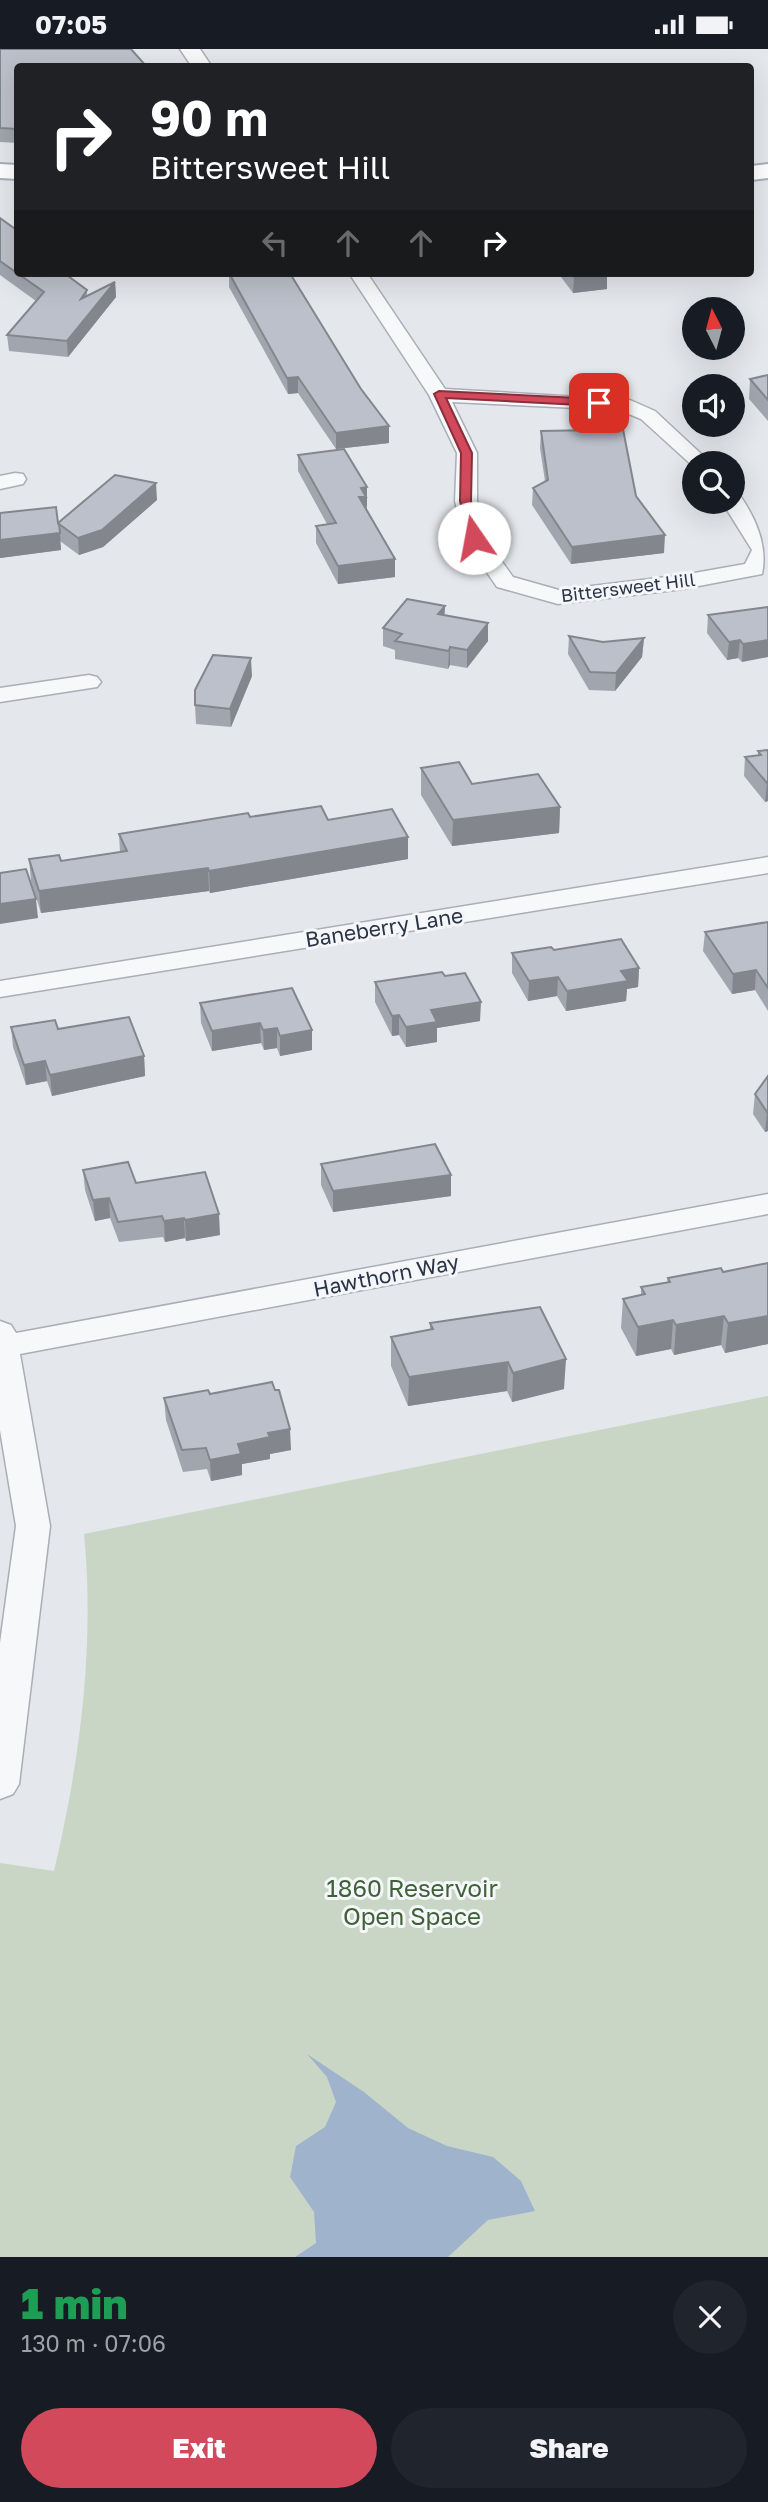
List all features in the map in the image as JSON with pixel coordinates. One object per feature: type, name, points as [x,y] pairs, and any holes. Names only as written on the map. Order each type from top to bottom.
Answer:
[{"type":"street","name":"Bittersweet Hill","points":[[361,277],[439,394],[467,453],[466,501],[474,538],[505,582],[558,597],[683,582],[754,569],[763,550],[740,514]]},
{"type":"street","points":[[439,394],[622,404],[648,415],[688,451]]},
{"type":"street","points":[[0,695],[89,682]]},
{"type":"street","name":"Baneberry Lane","points":[[0,989],[768,865]]},
{"type":"street","name":"Hawthorn Way","points":[[2,1339],[768,1203]]},
{"type":"street","points":[[0,1784],[33,1525],[2,1339]]},
{"type":"green space","name":"1860 Reservoir Open Space","points":[[768,1396],[768,2257],[0,2257],[0,1863],[54,1871],[71,1788],[83,1703],[88,1618],[84,1534]]},
{"type":"water","points":[[307,2054],[364,2092],[408,2128],[447,2146],[493,2157],[521,2181],[535,2211],[488,2220],[448,2257],[295,2257],[316,2243],[314,2212],[290,2177],[296,2146],[325,2127],[336,2102],[327,2077]]},
{"type":"building","points":[[0,49],[131,49],[143,63],[14,63],[14,129],[0,128]]},
{"type":"building","points":[[0,218],[14,228],[14,271],[0,261]]},
{"type":"building","points":[[23,277],[69,277],[87,290],[81,299],[115,282],[67,341],[7,335],[44,292]]},
{"type":"building","points":[[231,277],[292,277],[361,389],[389,426],[336,433],[298,377],[287,378]]},
{"type":"building","points":[[768,375],[768,400],[750,379]]},
{"type":"building","points":[[595,424],[622,424],[636,496],[665,535],[572,547],[533,488],[548,480],[541,431],[596,430]]},
{"type":"building","points":[[344,449],[367,487],[361,488],[366,497],[359,497],[395,559],[338,566],[316,526],[336,523],[298,455]]},
{"type":"building","points":[[115,475],[156,483],[102,530],[78,538],[59,524],[60,533],[0,540],[0,513],[56,507],[58,523]]},
{"type":"building","points":[[407,599],[445,606],[438,614],[488,623],[467,650],[450,647],[449,651],[395,641],[402,634],[383,628]]},
{"type":"building","points":[[768,607],[768,640],[743,644],[740,640],[729,642],[708,615]]},
{"type":"building","points":[[569,636],[603,642],[644,638],[616,673],[590,672]]},
{"type":"building","points":[[213,655],[251,658],[230,709],[195,705],[195,690]]},
{"type":"building","points":[[768,750],[767,783],[745,757],[761,755],[758,751]]},
{"type":"building","points":[[459,762],[472,784],[538,774],[560,807],[453,820],[421,768]]},
{"type":"building","points":[[321,806],[328,820],[392,809],[408,837],[209,871],[208,868],[39,891],[29,859],[59,855],[61,861],[127,851],[119,834],[248,813],[250,817]]},
{"type":"building","points":[[26,869],[36,899],[0,904],[0,873]]},
{"type":"building","points":[[768,922],[768,988],[756,970],[733,974],[705,932]]},
{"type":"building","points":[[621,939],[639,968],[621,971],[628,981],[567,991],[558,977],[529,981],[512,953],[551,947],[554,950]]},
{"type":"building","points":[[442,972],[445,976],[465,973],[481,1002],[431,1010],[437,1022],[406,1027],[399,1015],[392,1016],[375,982]]},
{"type":"building","points":[[292,988],[312,1030],[280,1036],[277,1028],[263,1030],[260,1023],[212,1031],[200,1003]]},
{"type":"building","points":[[129,1017],[144,1056],[50,1075],[45,1061],[24,1065],[11,1027],[55,1020],[58,1029]]},
{"type":"building","points":[[768,1076],[768,1111],[767,1112],[755,1094]]},
{"type":"building","points":[[435,1144],[451,1175],[333,1191],[321,1164]]},
{"type":"building","points":[[128,1162],[136,1183],[205,1172],[219,1214],[185,1220],[164,1221],[162,1216],[118,1222],[109,1198],[93,1200],[83,1170]]},
{"type":"building","points":[[768,1263],[768,1316],[728,1323],[724,1316],[676,1325],[673,1320],[638,1327],[623,1299],[645,1294],[641,1287],[670,1282],[668,1278],[721,1268],[723,1272]]},
{"type":"building","points":[[540,1307],[566,1359],[513,1373],[508,1362],[409,1377],[391,1337],[433,1329],[430,1323]]},
{"type":"building","points":[[272,1382],[275,1390],[279,1390],[290,1429],[268,1433],[270,1437],[238,1444],[241,1454],[210,1460],[206,1448],[182,1450],[164,1398],[208,1390],[210,1394]]},
{"type":"route","points":[[474,538],[466,501],[467,453],[439,394],[599,403]]}]
